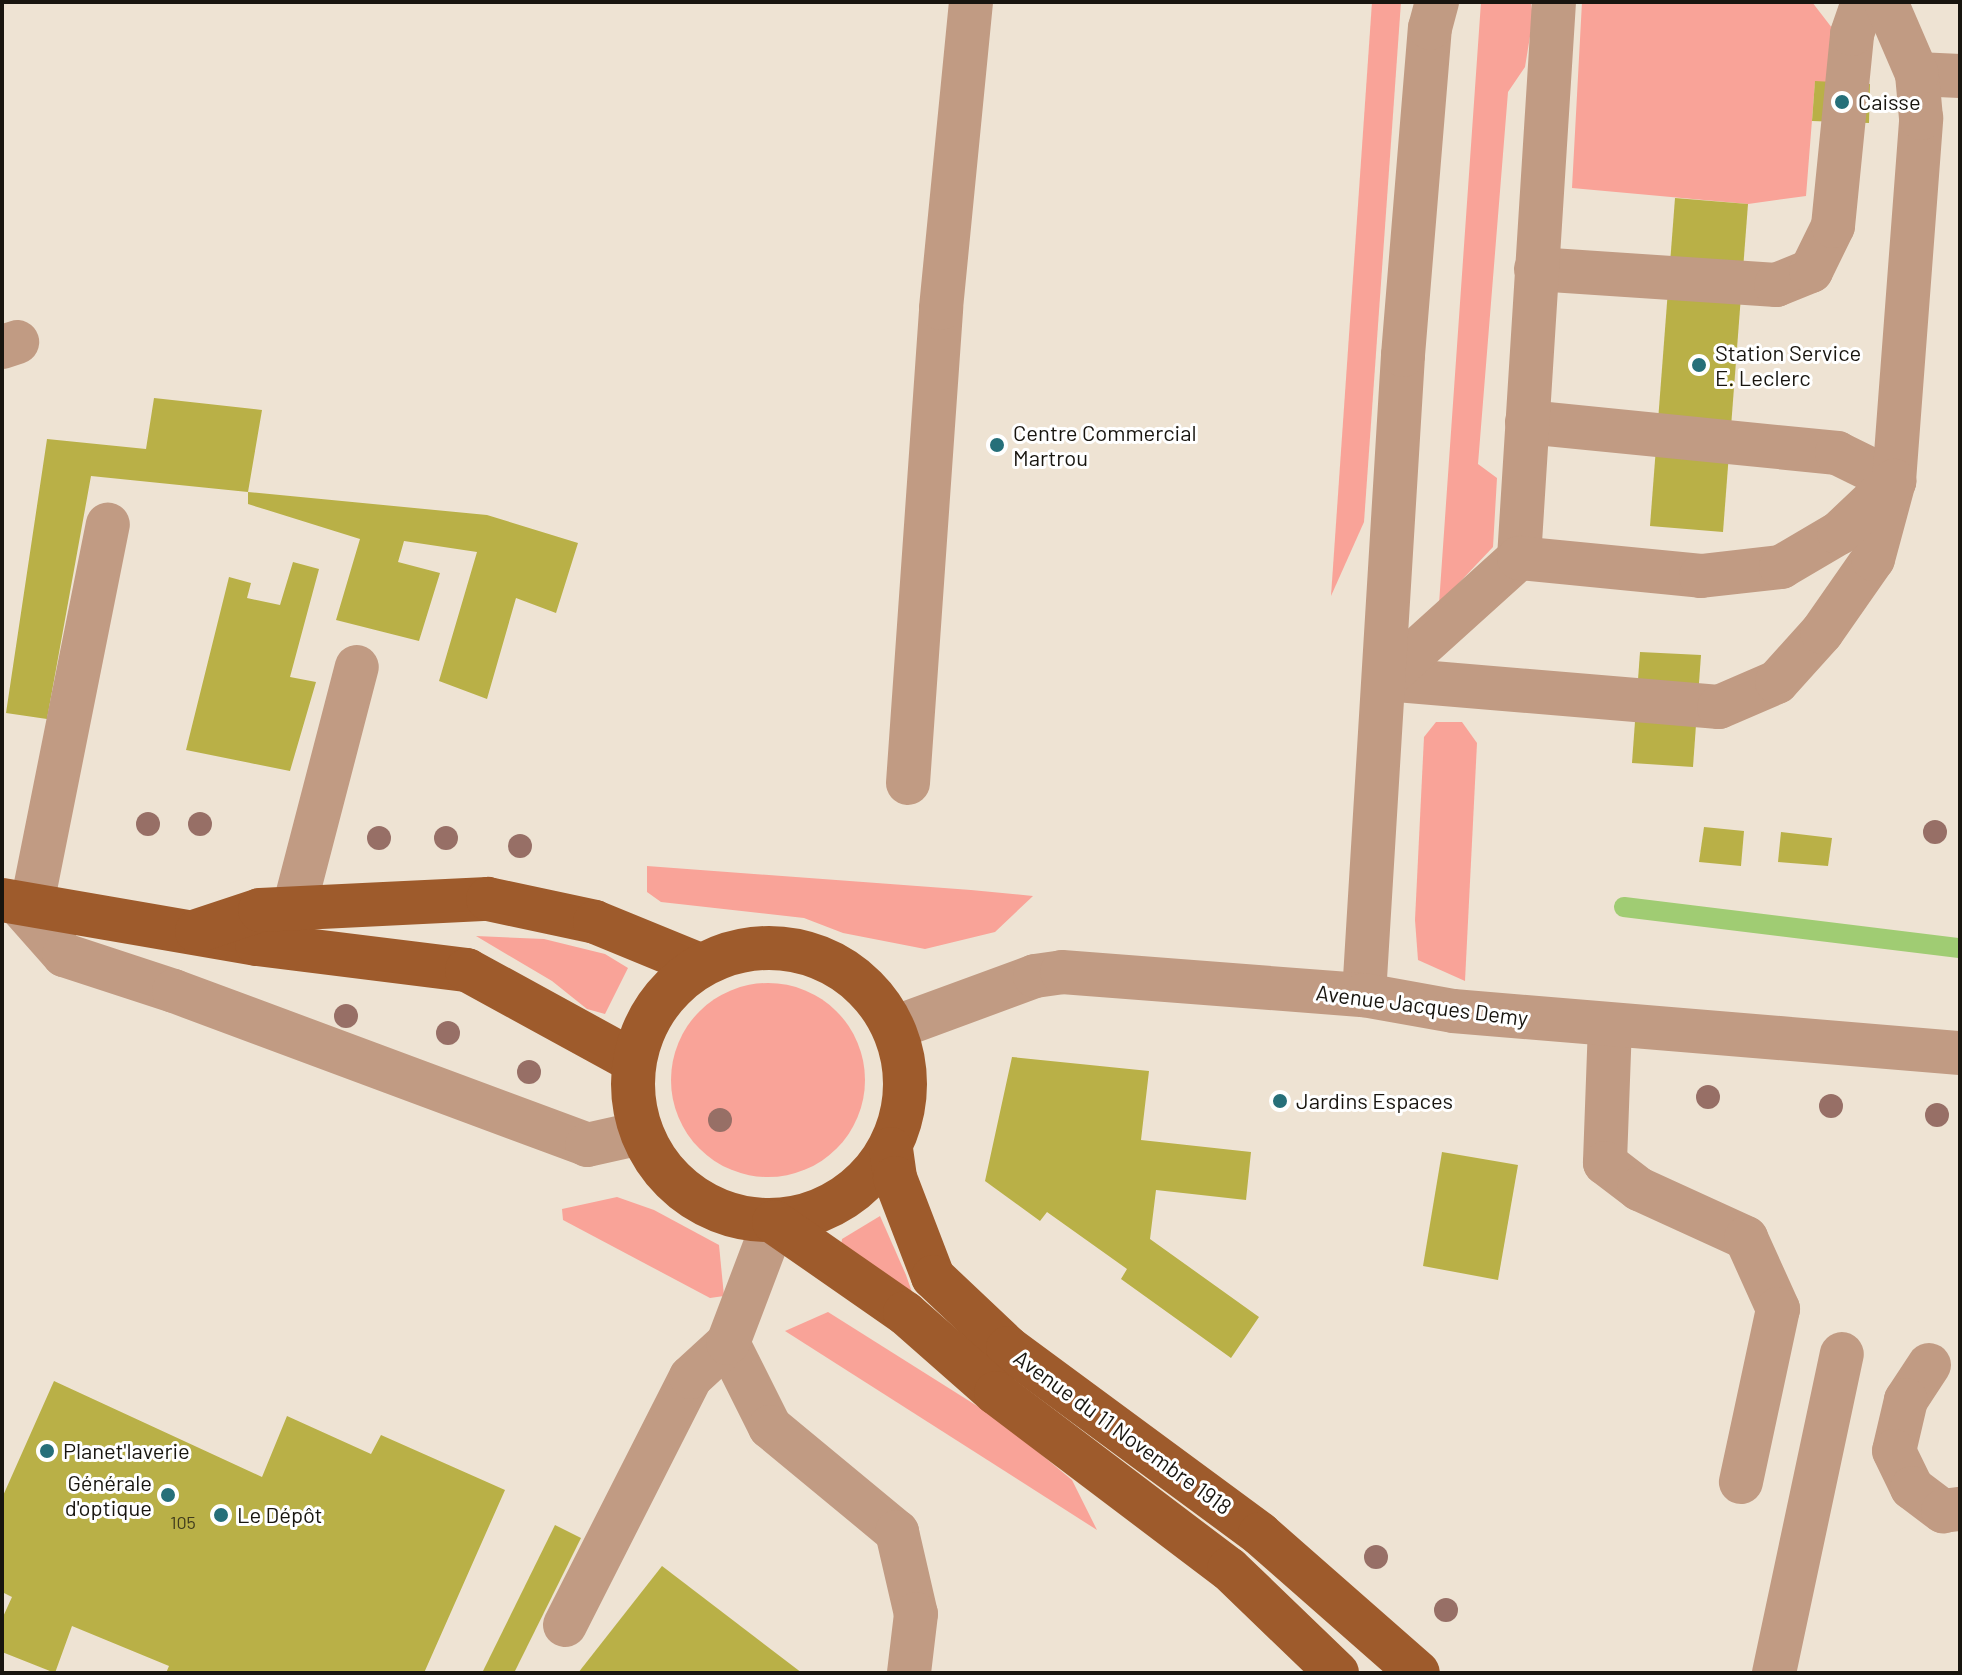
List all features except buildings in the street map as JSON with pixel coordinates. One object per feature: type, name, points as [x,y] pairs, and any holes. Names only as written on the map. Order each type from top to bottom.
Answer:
[{"type":"main road","points":[[192,932],[260,910],[488,899],[595,922],[700,965]]},
{"type":"main road","points":[[17,902],[192,932],[467,970],[633,1061]]},
{"type":"main road","points":[[789,948],[832,962],[868,990],[894,1028],[905,1067],[904,1109],[891,1149],[860,1186],[834,1203],[774,1222],[731,1217],[693,1199],[662,1171],[641,1133],[632,1097],[633,1061],[647,1023],[661,1001],[700,965],[743,949],[789,948]]},
{"type":"main road","name":"Avenue du 11 Novembre 1918","points":[[891,1149],[895,1178],[933,1277],[1008,1348],[1260,1534],[1418,1673]]},
{"type":"main road","name":"Avenue du 11 Novembre 1918","points":[[774,1222],[905,1313],[996,1393],[1229,1569],[1337,1673]]},
{"type":"street","points":[[908,783],[940,322],[971,2]]},
{"type":"street","points":[[1364,995],[1406,324],[1430,28],[1437,2]]},
{"type":"street","points":[[1385,679],[1519,558],[1554,2]]},
{"type":"street","points":[[1536,269],[1776,285],[1811,271],[1833,226],[1852,34],[1863,2]]},
{"type":"street","points":[[1385,679],[1719,707],[1777,682],[1822,632],[1873,559],[1894,481],[1921,118],[1917,74],[1886,2]]},
{"type":"street","points":[[1917,74],[1960,76]]},
{"type":"street","points":[[1527,422],[1837,453],[1894,481]]},
{"type":"street","points":[[1519,558],[1701,576],[1781,567],[1839,533],[1894,481]]},
{"type":"street","points":[[108,525],[17,902],[64,955],[174,991],[587,1145],[641,1133]]},
{"type":"street","points":[[294,908],[357,667]]},
{"type":"street","name":"Avenue Jacques Demy","points":[[894,1028],[1035,976],[1062,972],[1364,995],[1453,1011],[1960,1053]]},
{"type":"street","points":[[1610,1025],[1605,1163],[1639,1189],[1746,1238],[1778,1309],[1741,1482]]},
{"type":"street","points":[[565,1625],[691,1377],[728,1343],[774,1222]]},
{"type":"street","points":[[728,1343],[770,1427],[897,1532],[916,1614],[909,1673]]},
{"type":"street","points":[[1774,1673],[1842,1354]]},
{"type":"street","points":[[1929,1365],[1906,1400],[1894,1451],[1912,1488],[1943,1511],[1960,1509]]},
{"type":"street","points":[[1786,1611],[1801,1673]]},
{"type":"shaded area","points":[[1372,2],[1401,2],[1364,522],[1331,596]]},
{"type":"shaded area","points":[[1481,2],[1531,2],[1533,18],[1525,67],[1508,92],[1478,464],[1497,478],[1493,547],[1439,604]]},
{"type":"shaded area","points":[[1582,2],[1812,2],[1839,37],[1837,82],[1815,82],[1806,196],[1748,204],[1572,188]]},
{"type":"shaded area","points":[[1436,722],[1462,722],[1477,743],[1465,981],[1418,960],[1415,920],[1424,737]]},
{"type":"shaded area","points":[[647,866],[1033,896],[995,932],[925,949],[843,933],[804,918],[661,902],[647,892]]},
{"type":"shaded area","points":[[476,936],[544,939],[605,954],[628,968],[605,1014],[587,1009],[552,981]]},
{"type":"shaded area","points":[[768,983],[787,984],[805,990],[837,1011],[858,1043],[864,1061],[864,1099],[858,1117],[837,1149],[805,1170],[787,1176],[768,1177],[749,1176],[731,1170],[699,1149],[678,1117],[672,1099],[671,1080],[672,1061],[678,1043],[699,1011],[731,990],[749,984]]},
{"type":"shaded area","points":[[617,1197],[654,1210],[719,1245],[724,1296],[710,1298],[563,1220],[562,1209]]},
{"type":"shaded area","points":[[880,1216],[913,1295],[840,1253],[842,1239]]},
{"type":"shaded area","points":[[828,1312],[1001,1421],[1072,1480],[1097,1530],[785,1331]]},
{"type":"waterway","points":[[1624,907],[1960,948]]},
{"type":"place","name":"Caisse","points":[[1842,102]]},
{"type":"place","name":"Station Service E. Leclerc","points":[[1699,365]]},
{"type":"place","name":"Centre Commercial Martrou","points":[[997,445]]},
{"type":"place","name":"Jardins Espaces","points":[[1280,1101]]},
{"type":"place","name":"Planet'laverie","points":[[47,1451]]},
{"type":"place","name":"Générale d'optique","points":[[168,1495]]},
{"type":"place","name":"Le Dépôt","points":[[221,1515]]}]
